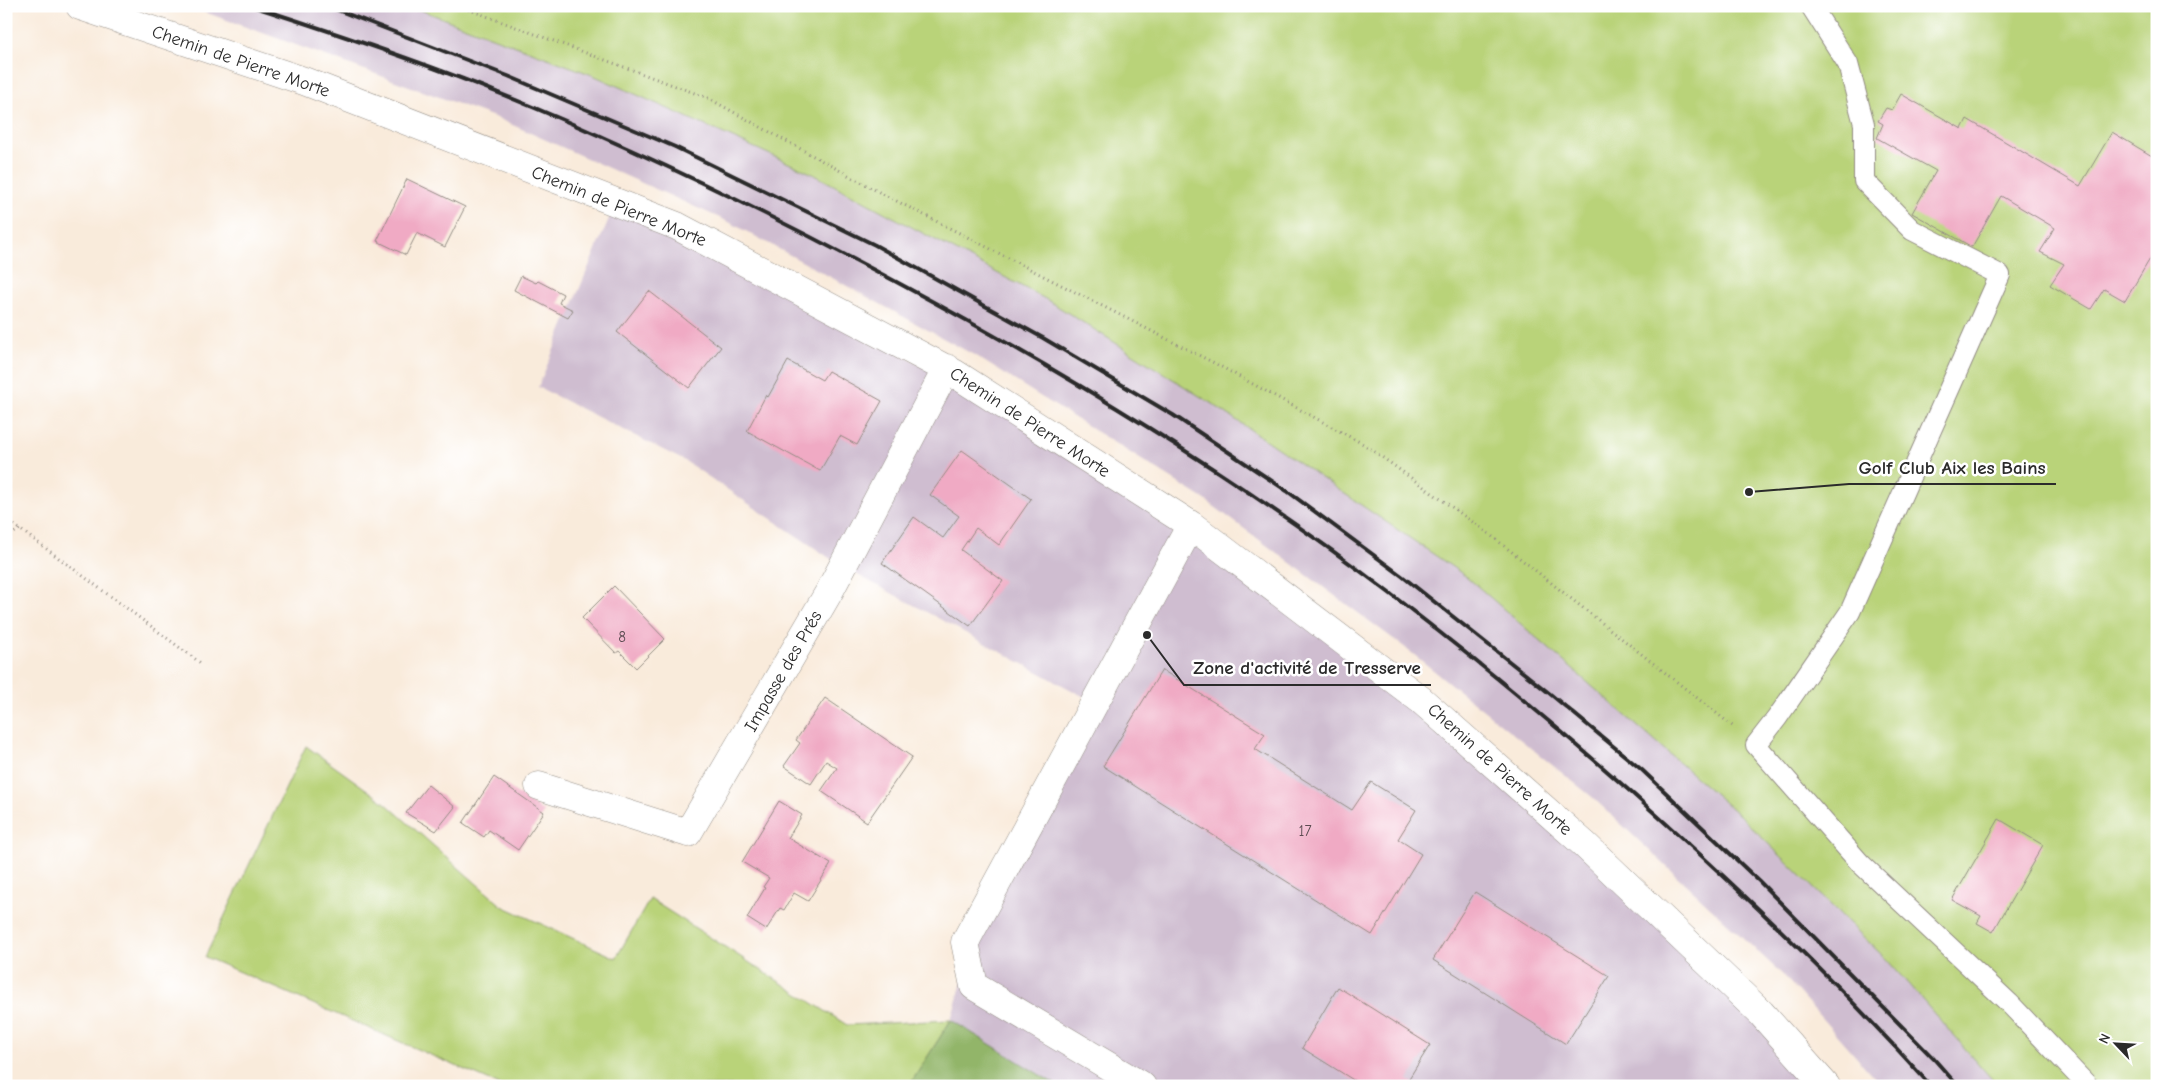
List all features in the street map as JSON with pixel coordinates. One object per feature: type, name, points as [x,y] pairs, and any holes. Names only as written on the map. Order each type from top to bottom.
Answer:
[{"type":"street","name":"Chemin de Pierre Morte","points":[[80,6],[304,82],[677,226],[947,368],[1191,526],[1429,706],[1584,844],[1761,1013],[1826,1086]]},
{"type":"street","name":"Impasse des Prés","points":[[539,786],[688,833],[829,592],[947,368]]},
{"type":"street","points":[[1142,1086],[974,986],[965,942],[1191,526]]},
{"type":"lane","points":[[1811,6],[1848,64],[1864,124],[1864,181],[1912,230],[2000,275],[1850,612],[1777,718],[1756,745],[1860,862],[2009,1003],[2088,1086]]},
{"type":"path","points":[[459,6],[708,98],[877,191],[1216,364],[1365,445],[1484,530],[1756,745]]},
{"type":"path","points":[[6,519],[202,664]]},
{"type":"path","points":[[6,538],[20,529]]},
{"type":"shaded area","points":[[188,6],[410,6],[595,76],[813,174],[1049,301],[1217,407],[1467,577],[1738,814],[1888,961],[1998,1086],[1882,1086],[1785,977],[1591,796],[1403,646],[1204,499],[974,355],[731,223],[497,118]]},
{"type":"shaded area","points":[[616,202],[941,375],[1191,525],[1584,844],[1824,1086],[1058,1086],[951,1020],[985,905],[1094,702],[843,567],[685,461],[538,387]]},
{"type":"green space","points":[[410,6],[2157,6],[2157,1086],[1998,1086],[1888,961],[1738,814],[1467,577],[1217,407],[1049,301],[813,174],[595,76]]},
{"type":"green space","points":[[306,746],[384,802],[502,906],[616,958],[650,899],[847,1025],[951,1020],[909,1086],[502,1086],[205,957]]},
{"type":"green space","points":[[951,1020],[1058,1086],[909,1086]]},
{"type":"building","points":[[1901,94],[1962,129],[1967,119],[2080,186],[2112,132],[2157,159],[2157,247],[2125,301],[2104,289],[2091,309],[2050,285],[2064,264],[2040,252],[2055,228],[2001,196],[1972,247],[1912,213],[1936,171],[1877,138],[1883,124],[1878,121],[1886,108],[1892,110]]},
{"type":"building","points":[[407,179],[465,207],[445,247],[417,233],[406,255],[377,241]]},
{"type":"building","points":[[521,276],[536,283],[538,281],[563,294],[559,303],[573,310],[568,318],[514,290]]},
{"type":"building","points":[[649,291],[721,347],[689,388],[617,332]]},
{"type":"building","points":[[788,361],[822,380],[828,371],[882,401],[857,445],[840,436],[820,471],[747,431],[766,395],[768,397]]},
{"type":"building","points":[[962,450],[1031,499],[999,545],[976,528],[961,550],[1003,581],[970,626],[882,563],[914,517],[943,538],[959,516],[930,495]]},
{"type":"building","points":[[614,586],[665,639],[636,668],[619,651],[616,653],[582,618]]},
{"type":"building","points":[[1162,670],[1265,734],[1255,749],[1352,810],[1371,782],[1416,810],[1398,839],[1421,854],[1372,935],[1103,766]]},
{"type":"building","points":[[825,698],[912,757],[867,822],[821,791],[837,768],[826,761],[811,784],[784,766],[800,743],[796,740]]},
{"type":"building","points":[[494,777],[544,812],[518,850],[489,830],[484,837],[463,823]]},
{"type":"building","points":[[428,785],[455,807],[436,831],[406,813]]},
{"type":"building","points":[[779,801],[802,815],[788,838],[831,864],[808,901],[794,893],[784,910],[780,908],[766,930],[747,918],[769,878],[742,862]]},
{"type":"building","points":[[1999,819],[2043,845],[1993,932],[1977,923],[1981,916],[1952,900]]},
{"type":"building","points":[[1475,892],[1609,976],[1566,1044],[1433,960]]},
{"type":"building","points":[[1338,987],[1430,1045],[1408,1080],[1417,1086],[1363,1086],[1302,1048]]},
{"type":"railway","points":[[252,6],[440,70],[561,119],[737,200],[852,258],[1021,351],[1130,416],[1237,484],[1392,595],[1464,651],[1569,738],[1638,798],[1772,922],[1869,1019],[1931,1086]]},
{"type":"railway","points":[[327,6],[508,76],[675,147],[875,245],[1043,338],[1173,415],[1287,491],[1402,576],[1642,770],[1760,882],[1934,1059],[1958,1086]]},
{"type":"place","name":"Golf Club Aix les Bains","points":[[1749,492]]},
{"type":"place","name":"Zone d'activité de Tresserve","points":[[1147,635]]}]
